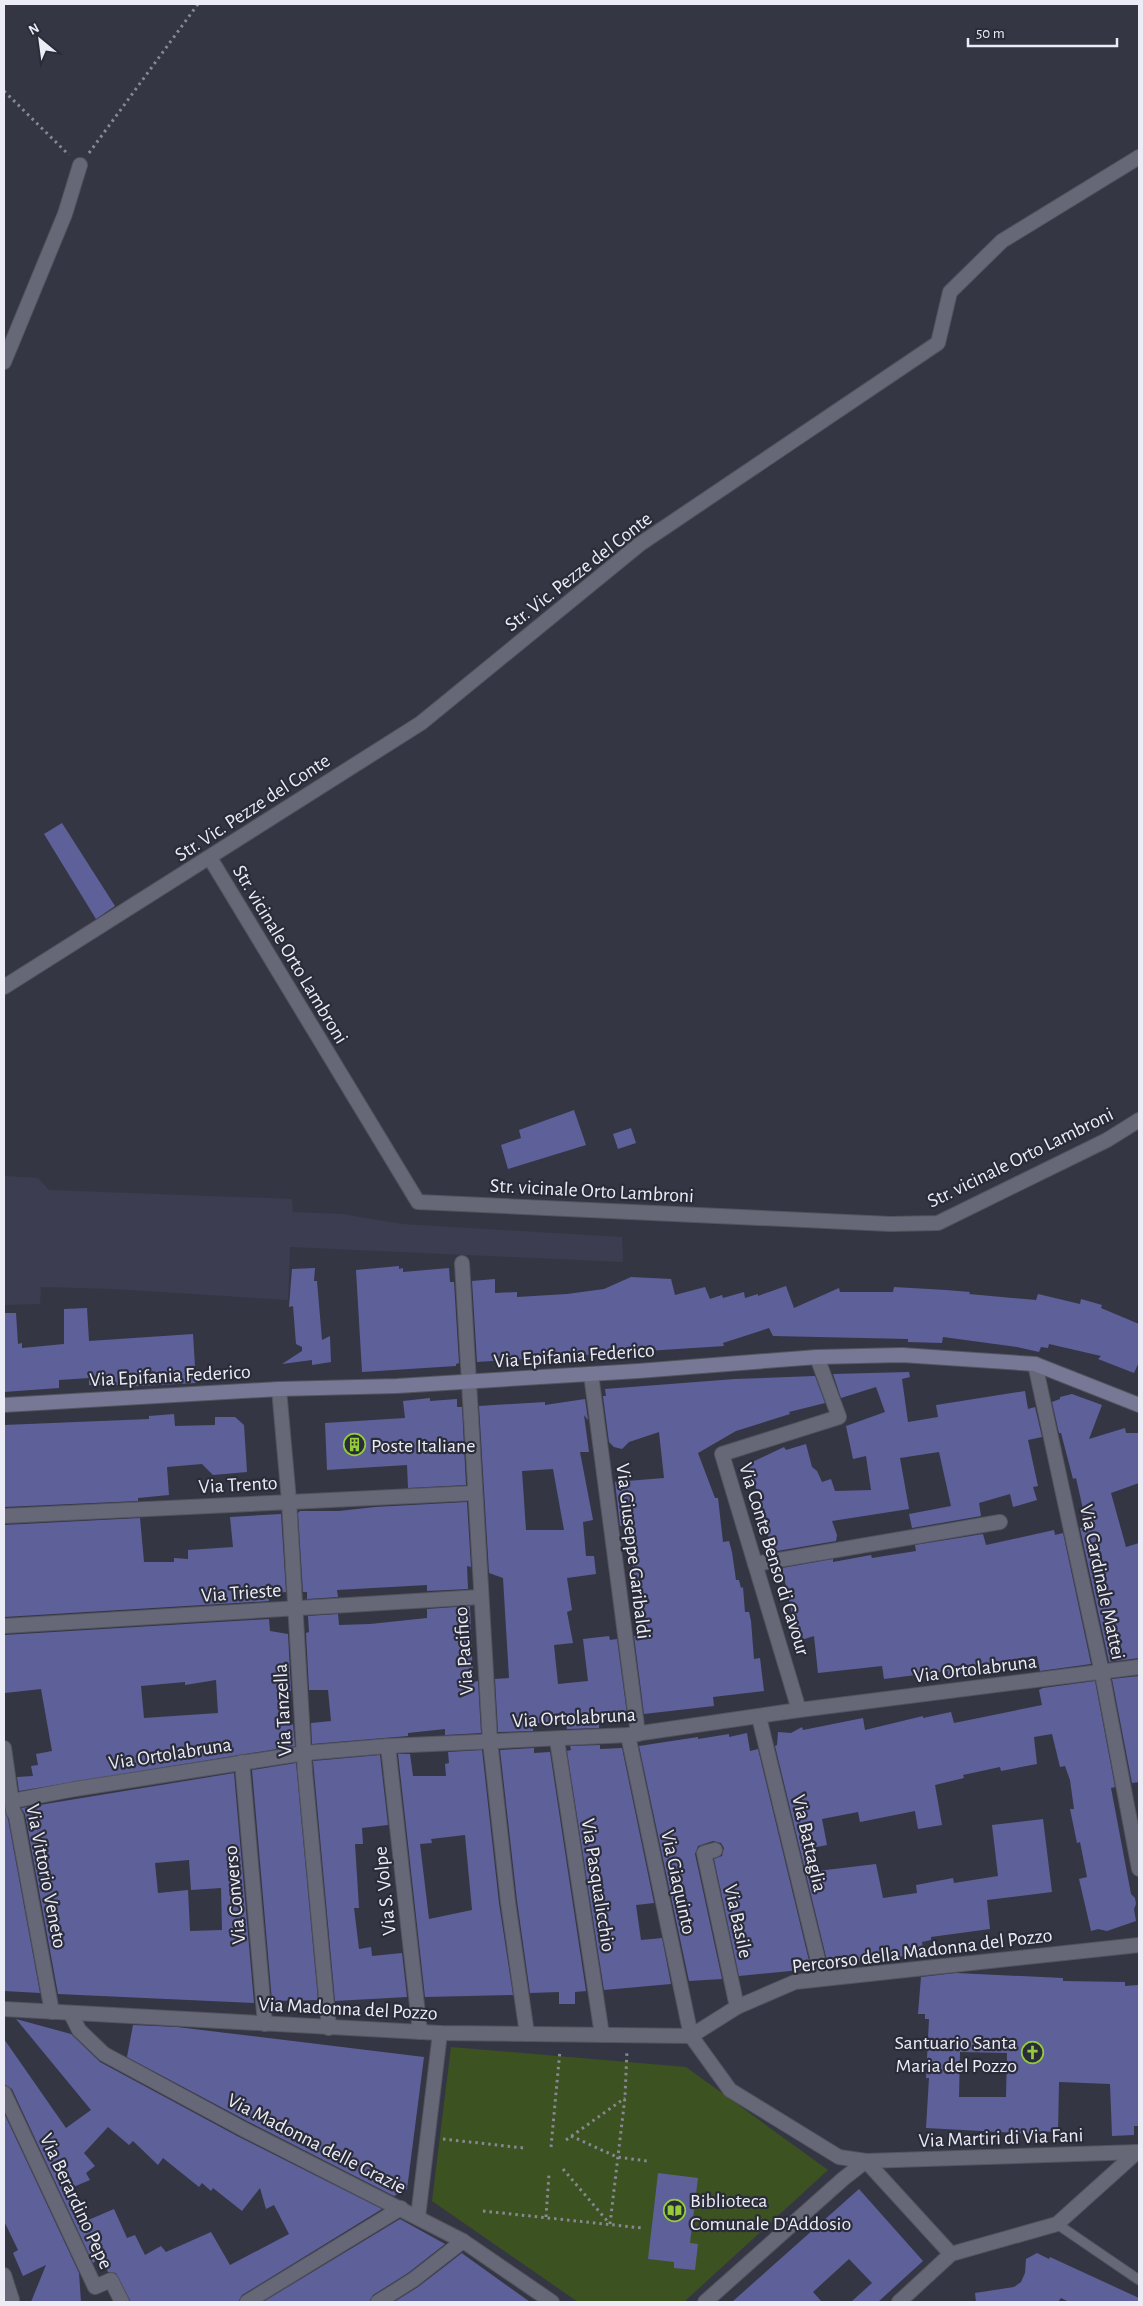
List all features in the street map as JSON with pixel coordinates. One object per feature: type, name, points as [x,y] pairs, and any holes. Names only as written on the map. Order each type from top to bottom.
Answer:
[{"type":"main road","name":"Via Epifania Federico","points":[[4,1405],[279,1389],[469,1382],[817,1356],[902,1355],[1035,1364],[1139,1405]]},
{"type":"street","name":"Str. Vic. Pezze del Conte","points":[[4,987],[421,723],[640,544],[938,343],[950,292],[1002,242],[1139,157]]},
{"type":"street","points":[[4,362],[65,214],[80,166]]},
{"type":"street","name":"Str. vicinale Orto Lambroni","points":[[210,858],[418,1202],[890,1224],[938,1223],[1106,1140],[1139,1120]]},
{"type":"street","name":"Via Pacifico","points":[[462,1263],[480,1597],[490,1741],[508,1902],[527,2034]]},
{"type":"street","name":"Via Conte Benso di Cavour","points":[[799,1710],[722,1454],[838,1418],[817,1356]]},
{"type":"street","name":"Via Cardinale Mattei","points":[[1035,1364],[1102,1673],[1139,1869]]},
{"type":"street","name":"Via Giuseppe Garibaldi","points":[[591,1374],[633,1734]]},
{"type":"street","name":"Via Tanzella","points":[[279,1389],[289,1501],[305,1753],[329,2028]]},
{"type":"street","name":"Via Trento","points":[[4,1516],[475,1493]]},
{"type":"street","points":[[755,1564],[1000,1522]]},
{"type":"street","name":"Via Trieste","points":[[4,1626],[480,1597]]},
{"type":"street","name":"Via Ortolabruna","points":[[12,1801],[75,1789],[305,1753],[388,1746],[557,1740],[633,1734],[799,1710],[1139,1667]]},
{"type":"street","name":"Via Battaglia","points":[[760,1717],[822,1978]]},
{"type":"street","name":"Via Giaquinto","points":[[633,1734],[691,2036]]},
{"type":"street","name":"Via Pasqualicchio","points":[[557,1740],[602,2035]]},
{"type":"street","name":"Via S. Volpe","points":[[388,1746],[420,2032]]},
{"type":"street","name":"Via Vittorio Veneto","points":[[4,1748],[12,1801],[52,2012]]},
{"type":"street","name":"Via Converso","points":[[242,1762],[265,2024]]},
{"type":"street","name":"Via Basile","points":[[715,1850],[704,1853],[737,2007]]},
{"type":"street","name":"Percorso della Madonna del Pozzo","points":[[691,2036],[737,2007],[794,1982],[1139,1945]]},
{"type":"street","name":"Via Madonna del Pozzo","points":[[4,2009],[440,2033],[691,2036]]},
{"type":"street","name":"Via Madonna delle Grazie","points":[[71,2014],[79,2030],[104,2054],[243,2130],[463,2241],[552,2302]]},
{"type":"street","points":[[418,2217],[440,2033]]},
{"type":"street","name":"Via Martiri di Via Fani","points":[[691,2036],[730,2090],[839,2158],[866,2161],[1138,2152]]},
{"type":"street","name":"Via Berardino Pepe","points":[[4,2093],[95,2287],[111,2280],[122,2302]]},
{"type":"street","name":"Via Martiri di Via Fani","points":[[951,2254],[1057,2224],[1138,2152]]},
{"type":"street","points":[[705,2302],[843,2179],[866,2161],[951,2254],[899,2302]]},
{"type":"street","points":[[247,2302],[400,2208]]},
{"type":"street","points":[[378,2302],[413,2280],[463,2241]]},
{"type":"street","points":[[4,2275],[12,2300],[7,2302]]},
{"type":"lane","points":[[1057,2224],[1139,2280]]},
{"type":"path","points":[[4,91],[80,166],[198,4]]},
{"type":"path","points":[[551,2146],[561,2035]]},
{"type":"path","points":[[610,2224],[616,2158],[625,2097],[628,2036]]},
{"type":"path","points":[[566,2140],[625,2097]]},
{"type":"path","points":[[571,2136],[616,2158],[647,2161]]},
{"type":"path","points":[[427,2138],[524,2148]]},
{"type":"path","points":[[563,2169],[610,2224]]},
{"type":"path","points":[[546,2217],[549,2174]]},
{"type":"path","points":[[483,2211],[642,2228]]},
{"type":"shaded area","points":[[4,1176],[38,1178],[49,1190],[292,1199],[293,1212],[342,1214],[402,1224],[622,1237],[623,1262],[290,1247],[288,1300],[112,1289],[41,1287],[40,1304],[4,1305]]},
{"type":"green space","points":[[451,2047],[686,2067],[828,2170],[684,2302],[578,2302],[432,2201]]},
{"type":"building","points":[[62,823],[115,906],[96,919],[44,834]]},
{"type":"building","points":[[574,1110],[586,1145],[508,1169],[501,1145],[521,1138],[519,1130]]},
{"type":"building","points":[[631,1128],[636,1143],[618,1149],[613,1134]]},
{"type":"building","points":[[399,1266],[399,1269],[403,1268],[403,1272],[449,1268],[450,1282],[454,1282],[459,1363],[456,1366],[362,1372],[356,1270]]},
{"type":"building","points":[[315,1268],[314,1281],[317,1281],[322,1340],[330,1336],[331,1362],[312,1365],[312,1360],[282,1364],[302,1351],[302,1347],[296,1344],[293,1306],[289,1307],[292,1269]]},
{"type":"building","points":[[631,1277],[671,1279],[675,1295],[705,1287],[710,1299],[722,1295],[723,1298],[744,1292],[745,1298],[758,1294],[758,1296],[786,1286],[794,1308],[839,1288],[840,1292],[893,1292],[894,1287],[946,1290],[1036,1300],[1038,1294],[1080,1304],[1081,1299],[1102,1305],[1101,1308],[1139,1324],[1139,1362],[1134,1373],[1098,1359],[1101,1356],[1049,1344],[1048,1348],[1041,1347],[1039,1352],[1017,1347],[943,1337],[942,1343],[908,1342],[908,1339],[773,1336],[769,1328],[723,1343],[724,1346],[477,1362],[472,1281],[495,1279],[495,1293],[517,1292],[517,1297],[567,1294],[604,1289]]},
{"type":"building","points":[[87,1308],[89,1341],[193,1334],[196,1383],[121,1387],[120,1385],[89,1385],[89,1378],[59,1380],[59,1388],[4,1392],[4,1313],[16,1313],[18,1344],[22,1343],[22,1348],[64,1344],[64,1309]]},
{"type":"building","points":[[909,1372],[910,1377],[902,1379],[908,1422],[938,1417],[936,1405],[1025,1391],[1028,1409],[1035,1407],[1042,1437],[1028,1440],[1038,1486],[1033,1487],[1037,1500],[1013,1507],[1010,1494],[979,1503],[981,1516],[912,1528],[909,1514],[951,1506],[939,1452],[900,1458],[909,1509],[832,1521],[837,1535],[836,1541],[777,1551],[771,1546],[761,1511],[763,1509],[748,1464],[784,1447],[786,1450],[806,1444],[812,1467],[817,1471],[822,1482],[831,1479],[835,1491],[871,1490],[866,1456],[853,1459],[846,1426],[885,1412],[876,1387],[841,1398],[833,1374]]},
{"type":"building","points":[[815,1376],[825,1403],[789,1412],[790,1414],[736,1431],[698,1453],[715,1498],[718,1498],[723,1542],[729,1541],[736,1580],[739,1580],[741,1588],[743,1587],[745,1612],[749,1612],[751,1621],[754,1659],[760,1658],[764,1691],[713,1697],[714,1706],[644,1714],[634,1636],[643,1635],[637,1586],[635,1586],[628,1526],[620,1526],[615,1482],[664,1478],[659,1432],[629,1442],[622,1449],[614,1447],[609,1442],[603,1396],[606,1396],[605,1389],[735,1379]]},
{"type":"building","points":[[1072,1394],[1102,1405],[1089,1439],[1125,1428],[1126,1433],[1139,1433],[1139,1483],[1111,1493],[1126,1547],[1139,1543],[1139,1658],[1109,1662],[1080,1528],[1086,1527],[1081,1509],[1083,1509],[1076,1478],[1073,1479],[1061,1433],[1059,1433],[1052,1402],[1060,1399],[1060,1397]]},
{"type":"building","points":[[430,1398],[430,1401],[457,1399],[457,1407],[462,1407],[466,1485],[408,1488],[407,1465],[327,1470],[325,1423],[405,1418],[403,1401]]},
{"type":"building","points":[[585,1399],[588,1420],[584,1415],[589,1452],[580,1452],[593,1520],[583,1522],[586,1556],[594,1556],[596,1574],[567,1578],[572,1610],[567,1612],[573,1643],[554,1645],[558,1684],[588,1681],[583,1639],[609,1636],[610,1640],[617,1639],[627,1714],[599,1719],[599,1728],[567,1729],[566,1720],[533,1724],[533,1731],[498,1732],[495,1679],[509,1678],[503,1578],[489,1573],[479,1406],[545,1402],[545,1405]],"holes":[[[553,1469],[564,1530],[526,1530],[522,1471]]]},
{"type":"building","points":[[174,1414],[175,1426],[215,1425],[215,1417],[235,1417],[244,1425],[247,1472],[213,1475],[202,1464],[167,1467],[169,1495],[138,1498],[138,1501],[4,1507],[4,1425],[149,1419],[149,1416]]},
{"type":"building","points":[[467,1502],[471,1567],[467,1566],[468,1589],[427,1591],[427,1585],[337,1590],[338,1597],[307,1599],[307,1592],[303,1592],[298,1513],[300,1511],[339,1511]]},
{"type":"building","points":[[281,1514],[286,1592],[268,1594],[269,1601],[4,1617],[4,1525],[140,1518],[144,1562],[174,1562],[174,1558],[188,1559],[188,1550],[233,1547],[230,1517]]},
{"type":"building","points":[[1054,1530],[1055,1535],[1063,1533],[1091,1664],[1040,1671],[1037,1656],[981,1664],[982,1668],[978,1668],[979,1671],[948,1675],[948,1671],[884,1679],[882,1666],[818,1673],[814,1636],[798,1641],[782,1568],[833,1559],[833,1562],[871,1555],[872,1558],[916,1551],[915,1545],[983,1534],[986,1545]]},
{"type":"building","points":[[470,1606],[474,1682],[478,1681],[481,1733],[445,1735],[445,1729],[408,1733],[408,1736],[312,1744],[311,1723],[331,1721],[328,1690],[309,1690],[306,1633],[309,1632],[308,1616],[338,1614],[339,1625],[370,1624],[427,1618],[427,1609]]},
{"type":"building","points":[[269,1619],[270,1631],[288,1634],[291,1691],[289,1691],[290,1725],[293,1724],[295,1746],[19,1791],[17,1777],[33,1776],[31,1766],[38,1765],[36,1754],[52,1751],[41,1689],[5,1693],[4,1635]],"holes":[[[216,1680],[218,1713],[144,1718],[141,1686],[185,1682],[185,1685]]]},
{"type":"building","points":[[1139,1676],[1139,1782],[1132,1783],[1112,1679]]},
{"type":"building","points":[[1095,1681],[1115,1787],[1111,1788],[1131,1894],[1135,1898],[1136,1921],[1107,1931],[1098,1929],[1091,1931],[1079,1879],[1087,1877],[1080,1842],[1077,1843],[1070,1809],[1074,1809],[1070,1780],[1065,1766],[1060,1767],[1052,1734],[1034,1737],[1037,1764],[1001,1771],[1000,1767],[963,1775],[964,1778],[935,1785],[942,1825],[918,1829],[915,1811],[860,1822],[858,1812],[822,1819],[827,1845],[806,1849],[809,1872],[876,1864],[883,1898],[917,1893],[916,1885],[953,1878],[954,1883],[998,1876],[992,1825],[1043,1819],[1052,1892],[987,1900],[990,1929],[931,1937],[931,1940],[922,1942],[924,1954],[828,1965],[775,1746],[777,1745],[778,1732],[791,1733],[802,1727],[803,1730],[863,1718],[865,1730],[923,1716],[923,1718],[951,1712],[954,1723],[1042,1705],[1039,1690],[1043,1688]]},
{"type":"building","points":[[747,1733],[750,1751],[758,1749],[811,1969],[739,1976],[714,1859],[722,1856],[724,1848],[721,1843],[713,1841],[698,1846],[695,1854],[722,1979],[689,1981],[639,1746],[698,1737],[698,1739],[729,1734],[729,1737]]},
{"type":"building","points":[[600,1745],[600,1749],[622,1748],[654,1903],[636,1905],[641,1940],[662,1938],[671,1984],[604,1990],[567,1751],[571,1750],[570,1746]]},
{"type":"building","points":[[534,1748],[534,1753],[550,1752],[586,1991],[575,1992],[575,2004],[559,2004],[559,1992],[530,1993],[517,1901],[500,1750]]},
{"type":"building","points":[[482,1750],[499,1903],[513,1995],[425,1997],[398,1754],[410,1754],[413,1776],[446,1776],[445,1764],[449,1763],[448,1752]],"holes":[[[465,1835],[472,1910],[429,1919],[420,1844],[432,1843],[431,1839]]]},
{"type":"building","points":[[380,1755],[388,1825],[362,1828],[363,1844],[355,1844],[359,1908],[354,1908],[359,1949],[371,1947],[372,1956],[402,1953],[407,1997],[335,2001],[313,1761]]},
{"type":"building","points":[[296,1763],[318,2000],[272,2001],[252,1770]]},
{"type":"building","points":[[234,1773],[254,2003],[58,1994],[25,1814],[21,1808]],"holes":[[[189,1860],[191,1890],[221,1888],[222,1930],[190,1931],[188,1890],[158,1893],[155,1863]]]},
{"type":"building","points":[[4,1808],[8,1819],[40,1993],[4,1991]]},
{"type":"building","name":"Santuario Santa Maria del Pozzo","points":[[956,1973],[1063,1978],[1063,1981],[1125,1982],[1125,1986],[1138,1985],[1139,2126],[1134,2126],[1134,2135],[1112,2136],[1110,2084],[1059,2082],[1058,2132],[1033,2131],[1034,2134],[926,2128],[929,2078],[926,2078],[929,2019],[925,2019],[925,2014],[918,2014],[921,1977]],"holes":[[[960,2052],[1007,2053],[1006,2097],[959,2097]]]},
{"type":"building","points":[[16,2019],[71,2034],[100,2062],[239,2137],[382,2209],[242,2295],[238,2302],[131,2302],[116,2273],[108,2272],[101,2257],[93,2263],[12,2089],[4,2084],[4,2039],[66,2128],[91,2110]],"holes":[[[108,2127],[129,2145],[133,2141],[158,2165],[163,2158],[199,2187],[202,2183],[211,2191],[213,2188],[242,2211],[260,2188],[266,2209],[274,2205],[289,2234],[230,2265],[211,2232],[166,2252],[161,2246],[145,2255],[135,2235],[127,2238],[114,2209],[86,2221],[71,2188],[90,2180],[86,2173],[95,2166],[84,2153]]]},
{"type":"building","points":[[133,2025],[177,2027],[424,2057],[407,2189],[394,2196],[127,2057]]},
{"type":"building","points":[[4,2113],[79,2273],[81,2302],[31,2302],[46,2265],[23,2276],[13,2253],[18,2250],[4,2221]]},
{"type":"building","name":"Biblioteca Comunale D'Addosio","points":[[658,2173],[698,2178],[690,2243],[698,2244],[695,2270],[674,2268],[674,2262],[648,2259]]},
{"type":"building","points":[[859,2189],[923,2261],[878,2302],[851,2302],[872,2283],[849,2259],[813,2292],[822,2302],[732,2302]]},
{"type":"building","points":[[400,2219],[445,2244],[408,2273],[373,2295],[369,2302],[263,2302]]},
{"type":"building","points":[[462,2253],[530,2302],[394,2302],[418,2287]]},
{"type":"building","points":[[1037,2253],[1049,2259],[1050,2257],[1139,2298],[1139,2302],[1069,2302],[1061,2298],[1058,2302],[976,2302],[975,2293],[1014,2287],[1021,2282],[1025,2273],[1026,2259]]},
{"type":"place","name":"Poste Italiane","points":[[355,1445]]},
{"type":"place","name":"Santuario Santa Maria del Pozzo","points":[[1033,2053]]},
{"type":"place","name":"Biblioteca Comunale D'Addosio","points":[[674,2211]]}]
